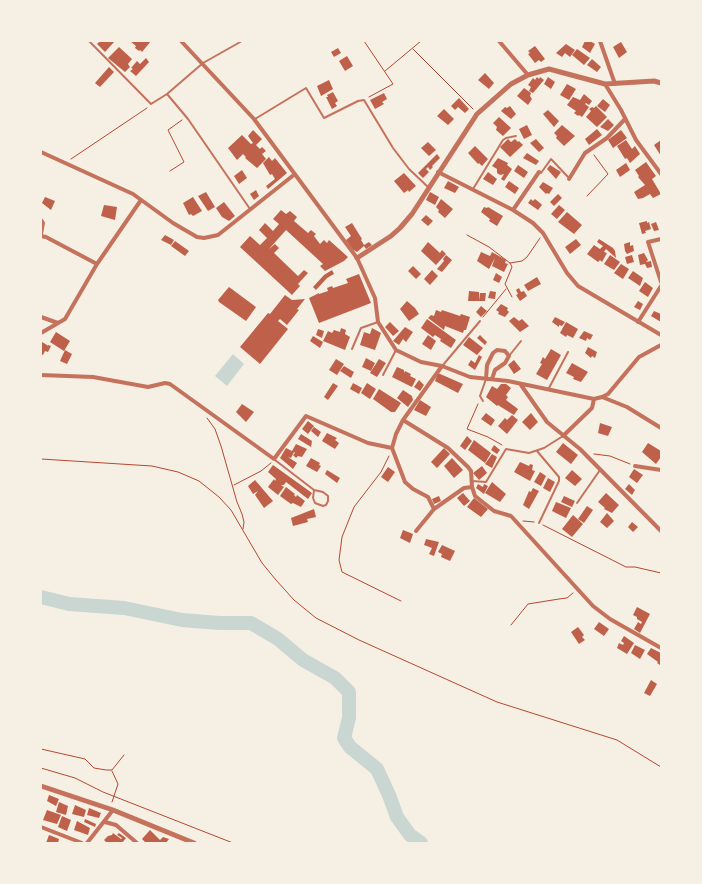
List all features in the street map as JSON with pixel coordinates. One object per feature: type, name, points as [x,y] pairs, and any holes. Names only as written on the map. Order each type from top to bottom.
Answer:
[{"type":"street","points":[[181,41],[254,119],[357,258],[375,298],[378,322],[396,350],[421,362],[442,366],[470,378],[492,380],[594,399],[608,394],[639,357],[661,345]]},
{"type":"street","points":[[499,41],[528,75]]},
{"type":"street","points":[[600,41],[615,84]]},
{"type":"street","points":[[357,258],[400,228],[412,214],[477,114],[512,84],[528,75],[549,69],[605,84],[654,81],[661,83]]},
{"type":"street","points":[[605,84],[636,140],[661,174]]},
{"type":"street","points":[[569,179],[589,148],[607,138],[625,119]]},
{"type":"street","points":[[41,152],[134,194],[173,223],[197,237],[204,238],[218,235],[295,174]]},
{"type":"street","points":[[438,172],[514,210],[533,223],[543,233],[567,273],[578,286],[661,335]]},
{"type":"street","points":[[514,210],[540,172]]},
{"type":"street","points":[[41,332],[65,319],[97,264],[141,200]]},
{"type":"street","points":[[41,220],[43,223],[41,235],[97,264]]},
{"type":"street","points":[[638,322],[661,284],[648,242],[661,239]]},
{"type":"street","points":[[41,317],[58,323]]},
{"type":"street","points":[[486,379],[488,365],[493,353],[500,350],[504,351],[510,356],[505,363],[495,370],[492,380]]},
{"type":"street","points":[[434,509],[428,497],[405,482],[391,448],[403,420],[442,366]]},
{"type":"street","points":[[41,375],[93,376],[148,387],[165,383],[170,384],[274,459],[306,416],[368,443],[391,448]]},
{"type":"street","points":[[521,385],[547,422],[586,455],[661,531]]},
{"type":"street","points":[[602,397],[627,407],[661,428]]},
{"type":"street","points":[[563,436],[592,408],[594,399]]},
{"type":"street","points":[[403,420],[448,448],[471,471],[472,487],[475,496],[494,511],[513,518],[593,606],[610,620],[661,648]]},
{"type":"street","points":[[635,466],[661,470]]},
{"type":"street","points":[[416,531],[434,509],[464,488],[472,487]]},
{"type":"street","points":[[41,786],[112,808],[194,843]]},
{"type":"street","points":[[87,843],[105,822],[112,808]]},
{"type":"street","points":[[105,822],[116,826],[137,843]]},
{"type":"street","points":[[41,827],[82,843]]},
{"type":"lane","points":[[89,41],[150,104],[167,94],[203,63],[242,41]]},
{"type":"lane","points":[[254,119],[306,88],[324,118],[358,101],[364,100],[393,148],[409,169],[428,187]]},
{"type":"lane","points":[[167,94],[250,209]]},
{"type":"lane","points":[[473,189],[503,140],[516,136]]},
{"type":"lane","points":[[540,172],[552,158],[569,179]]},
{"type":"lane","points":[[442,366],[480,321]]},
{"type":"lane","points":[[352,349],[361,328],[378,322]]},
{"type":"lane","points":[[510,356],[521,341]]},
{"type":"lane","points":[[383,375],[396,350]]},
{"type":"lane","points":[[548,390],[568,352]]},
{"type":"lane","points":[[484,401],[480,398],[486,379]]},
{"type":"lane","points":[[472,481],[486,482],[506,449],[526,453],[537,451],[563,436]]},
{"type":"lane","points":[[537,451],[559,477],[559,481],[539,523]]},
{"type":"lane","points":[[274,459],[314,490],[324,492],[328,496],[326,504],[323,506],[315,503],[313,498],[314,490]]},
{"type":"lane","points":[[577,503],[600,470]]},
{"type":"path","points":[[364,41],[393,84],[364,100]]},
{"type":"path","points":[[385,71],[420,41]]},
{"type":"path","points":[[413,48],[477,114]]},
{"type":"path","points":[[64,163],[149,107],[150,104]]},
{"type":"path","points":[[170,171],[184,162],[168,130],[186,118]]},
{"type":"path","points":[[587,196],[608,174],[589,148]]},
{"type":"path","points":[[510,263],[522,261],[528,257],[543,233]]},
{"type":"path","points":[[467,235],[489,247],[510,263],[512,267],[504,284],[512,297]]},
{"type":"path","points":[[480,321],[506,289]]},
{"type":"path","points":[[480,398],[467,429],[502,444],[506,449]]},
{"type":"path","points":[[204,416],[215,429],[244,522],[243,531]]},
{"type":"path","points":[[391,448],[390,455],[381,472],[354,507],[342,538],[339,560],[342,572],[401,600]]},
{"type":"path","points":[[586,455],[610,456],[635,466]]},
{"type":"path","points":[[41,459],[152,466],[178,472],[199,481],[219,497],[231,510],[262,563],[276,580],[294,600],[316,618],[359,640],[497,702],[617,740],[661,767]]},
{"type":"path","points":[[233,486],[261,471],[274,459]]},
{"type":"path","points":[[513,518],[539,523],[626,567],[635,567],[661,573]]},
{"type":"path","points":[[511,625],[528,604],[567,598],[577,588]]},
{"type":"path","points":[[41,749],[86,759],[94,768],[99,770],[112,770]]},
{"type":"path","points":[[112,770],[124,755]]},
{"type":"path","points":[[41,768],[75,778],[114,796],[233,843]]},
{"type":"path","points":[[112,770],[118,784],[112,808]]},
{"type":"shaded area","points":[[233,354],[244,364],[227,386],[215,376]]},
{"type":"building","points":[[100,41],[115,41],[105,52],[97,44]]},
{"type":"building","points":[[130,41],[151,41],[142,52],[135,48],[136,46]]},
{"type":"building","points":[[585,41],[595,44],[590,53],[582,47]]},
{"type":"building","points":[[621,42],[627,52],[619,58],[613,47]]},
{"type":"building","points":[[566,44],[575,50],[570,57],[565,53],[562,57],[556,53]]},
{"type":"building","points":[[535,46],[545,59],[541,62],[539,60],[535,63],[528,54],[530,53],[528,51]]},
{"type":"building","points":[[119,47],[132,59],[128,64],[130,67],[125,72],[108,58]]},
{"type":"building","points":[[338,48],[341,53],[334,57],[331,52]]},
{"type":"building","points":[[577,49],[590,58],[584,65],[572,55]]},
{"type":"building","points":[[347,56],[353,66],[345,71],[339,61]]},
{"type":"building","points":[[146,58],[149,62],[136,76],[130,71],[137,61],[140,64]]},
{"type":"building","points":[[592,59],[601,67],[597,72],[587,65]]},
{"type":"building","points":[[109,67],[114,72],[100,87],[95,83]]},
{"type":"building","points":[[485,73],[494,83],[489,89],[478,80]]},
{"type":"building","points":[[537,77],[544,80],[533,93],[529,91],[531,87],[528,85],[533,78],[535,80]]},
{"type":"building","points":[[548,77],[555,82],[551,89],[544,84]]},
{"type":"building","points":[[329,80],[333,89],[321,96],[317,86]]},
{"type":"building","points":[[567,84],[576,89],[569,100],[560,95]]},
{"type":"building","points":[[524,88],[531,93],[532,99],[528,105],[517,96]]},
{"type":"building","points":[[333,92],[338,101],[335,103],[337,106],[332,109],[326,97]]},
{"type":"building","points":[[384,93],[387,99],[382,102],[384,104],[375,109],[370,100]]},
{"type":"building","points":[[584,94],[592,101],[589,105],[585,104],[589,107],[582,117],[574,113],[576,111],[567,105],[573,97],[580,100]]},
{"type":"building","points":[[459,98],[469,109],[465,113],[458,107],[455,110],[451,106]]},
{"type":"building","points":[[603,99],[610,105],[605,112],[597,106]]},
{"type":"building","points":[[510,106],[516,114],[511,119],[501,111],[505,107]]},
{"type":"building","points":[[596,106],[607,117],[597,127],[586,117],[591,111],[589,109]]},
{"type":"building","points":[[444,109],[454,119],[448,125],[437,116]]},
{"type":"building","points":[[548,110],[559,121],[554,127],[543,114]]},
{"type":"building","points":[[499,117],[511,128],[503,136],[496,130],[497,127],[493,123]]},
{"type":"building","points":[[608,119],[614,125],[608,131],[600,127]]},
{"type":"building","points":[[527,125],[532,135],[524,139],[519,129]]},
{"type":"building","points":[[562,125],[575,136],[564,146],[554,133]]},
{"type":"building","points":[[597,129],[602,135],[589,145],[585,139]]},
{"type":"building","points":[[253,130],[262,139],[256,145],[266,151],[262,154],[266,159],[257,168],[243,154],[237,160],[228,148],[242,135],[251,144],[253,143],[248,136]]},
{"type":"building","points":[[621,130],[627,138],[613,148],[608,140]]},
{"type":"building","points":[[508,139],[511,142],[515,139],[523,145],[510,157],[500,147]]},
{"type":"building","points":[[536,139],[544,148],[539,152],[530,143]]},
{"type":"building","points":[[626,140],[632,149],[635,146],[640,154],[630,163],[627,158],[625,159],[617,146]]},
{"type":"building","points":[[661,140],[661,156],[654,145]]},
{"type":"building","points":[[428,142],[436,150],[429,156],[421,148]]},
{"type":"building","points":[[475,146],[488,159],[482,166],[468,153]]},
{"type":"building","points":[[527,153],[539,161],[536,165],[523,158]]},
{"type":"building","points":[[437,154],[440,158],[430,170],[428,167],[426,169],[429,172],[423,178],[418,173]]},
{"type":"building","points":[[269,157],[272,161],[275,158],[287,173],[268,189],[266,186],[275,179],[272,174],[270,175],[263,163]]},
{"type":"building","points":[[498,158],[508,163],[507,165],[512,169],[504,181],[501,179],[504,174],[500,175],[497,173],[497,169],[492,166]]},
{"type":"building","points":[[646,162],[656,176],[652,179],[661,194],[653,198],[650,194],[638,199],[634,192],[645,185],[635,170]]},
{"type":"building","points":[[626,163],[630,170],[620,177],[616,170]]},
{"type":"building","points":[[518,165],[528,172],[524,178],[514,171]]},
{"type":"building","points":[[550,165],[561,172],[556,179],[547,169]]},
{"type":"building","points":[[242,170],[247,178],[239,184],[234,176]]},
{"type":"building","points":[[488,172],[497,179],[493,185],[483,179]]},
{"type":"building","points":[[404,173],[416,186],[409,192],[408,190],[404,193],[394,181]]},
{"type":"building","points":[[448,181],[459,187],[455,193],[444,188]]},
{"type":"building","points":[[509,181],[519,188],[515,194],[505,187]]},
{"type":"building","points":[[543,182],[553,188],[549,194],[546,194],[539,187]]},
{"type":"building","points":[[256,190],[259,196],[254,200],[250,194]]},
{"type":"building","points":[[206,192],[215,207],[208,211],[198,196]]},
{"type":"building","points":[[430,192],[439,197],[435,205],[426,200]]},
{"type":"building","points":[[558,194],[562,198],[554,206],[550,202]]},
{"type":"building","points":[[45,197],[55,201],[51,210],[42,203]]},
{"type":"building","points":[[193,197],[202,211],[193,216],[189,215],[183,203]]},
{"type":"building","points":[[441,199],[453,209],[445,218],[438,212],[439,210],[436,207]]},
{"type":"building","points":[[531,199],[533,201],[535,199],[542,205],[538,210],[528,203]]},
{"type":"building","points":[[224,202],[235,216],[229,221],[222,217],[216,208]]},
{"type":"building","points":[[104,205],[117,207],[115,220],[101,216]]},
{"type":"building","points":[[559,205],[565,210],[557,219],[551,214]]},
{"type":"building","points":[[484,207],[488,207],[503,216],[497,226],[489,221],[490,219],[481,212]]},
{"type":"building","points":[[281,210],[286,214],[290,211],[297,217],[294,221],[308,233],[311,230],[316,234],[314,236],[320,244],[324,240],[327,243],[329,240],[348,257],[325,271],[320,266],[323,264],[286,230],[269,249],[275,244],[279,248],[274,253],[298,276],[304,270],[308,273],[298,284],[300,286],[292,295],[240,247],[250,236],[260,245],[267,238],[259,230],[265,223],[273,231],[279,224],[273,219]]},
{"type":"building","points":[[567,212],[582,225],[574,234],[558,222]]},
{"type":"building","points":[[426,215],[433,221],[428,226],[421,220]]},
{"type":"building","points":[[647,221],[651,229],[642,234],[639,223]]},
{"type":"building","points":[[656,222],[659,230],[654,231],[651,224]]},
{"type":"building","points":[[352,223],[364,245],[369,242],[372,245],[366,249],[364,246],[357,252],[352,249],[346,240],[351,236],[345,227]]},
{"type":"building","points":[[165,235],[174,240],[171,245],[161,240]]},
{"type":"building","points":[[576,239],[581,245],[570,254],[565,247]]},
{"type":"building","points":[[599,239],[613,248],[616,258],[606,249],[604,252],[607,253],[602,262],[600,260],[598,262],[587,254],[594,245],[600,249],[603,246],[597,242]]},
{"type":"building","points":[[175,241],[189,251],[185,256],[171,246]]},
{"type":"building","points":[[428,242],[440,253],[442,250],[446,254],[436,265],[421,251]]},
{"type":"building","points":[[630,242],[630,246],[633,245],[634,251],[627,254],[624,244]]},
{"type":"building","points":[[481,252],[490,256],[492,252],[506,260],[505,263],[508,264],[504,272],[492,266],[495,258],[489,269],[477,261]]},
{"type":"building","points":[[644,253],[648,260],[646,262],[651,261],[652,267],[647,268],[645,264],[640,265],[638,255]]},
{"type":"building","points":[[446,255],[452,260],[442,272],[437,269],[444,261],[443,259]]},
{"type":"building","points":[[610,255],[620,262],[614,270],[604,264]]},
{"type":"building","points":[[632,255],[634,262],[627,264],[625,257]]},
{"type":"building","points":[[621,264],[629,269],[623,279],[614,273]]},
{"type":"building","points":[[413,266],[421,274],[416,279],[408,271]]},
{"type":"building","points":[[332,270],[334,274],[327,278],[316,290],[313,287],[324,275]]},
{"type":"building","points":[[432,270],[438,276],[430,285],[424,279]]},
{"type":"building","points":[[633,271],[643,278],[640,286],[628,278]]},
{"type":"building","points":[[496,273],[502,277],[499,283],[493,280]]},
{"type":"building","points":[[359,274],[371,303],[319,323],[309,298],[328,291],[327,288],[332,286],[333,288],[348,283],[346,279]]},
{"type":"building","points":[[537,277],[541,284],[528,291],[524,285]]},
{"type":"building","points":[[645,282],[653,288],[648,297],[639,291]]},
{"type":"building","points":[[229,287],[256,307],[246,321],[218,300]]},
{"type":"building","points":[[519,288],[527,296],[520,301],[516,295],[518,294],[516,290]]},
{"type":"building","points":[[469,291],[479,292],[479,301],[468,301]]},
{"type":"building","points":[[490,291],[496,292],[495,299],[488,298]]},
{"type":"building","points":[[480,293],[486,293],[485,301],[479,301]]},
{"type":"building","points":[[285,295],[292,300],[305,299],[287,325],[280,319],[278,321],[288,329],[260,364],[240,347]]},
{"type":"building","points":[[407,301],[419,314],[409,321],[400,309]]},
{"type":"building","points":[[638,301],[643,304],[640,310],[634,307]]},
{"type":"building","points":[[501,304],[508,308],[509,312],[505,317],[498,314],[499,312],[496,310]]},
{"type":"building","points":[[481,306],[487,311],[481,317],[476,312]]},
{"type":"building","points":[[436,310],[470,317],[466,330],[463,333],[445,326],[444,330],[428,318],[431,315],[434,316]]},
{"type":"building","points":[[654,311],[661,314],[661,322],[651,316]]},
{"type":"building","points":[[514,317],[519,321],[522,319],[529,326],[520,332],[509,321]]},
{"type":"building","points":[[555,317],[565,322],[562,326],[559,325],[559,327],[552,322]]},
{"type":"building","points":[[427,319],[456,340],[451,348],[440,341],[441,339],[435,335],[433,337],[421,328]]},
{"type":"building","points":[[390,322],[399,331],[393,336],[385,327]]},
{"type":"building","points":[[566,322],[578,329],[573,338],[567,335],[566,337],[560,333]]},
{"type":"building","points":[[405,327],[413,332],[406,342],[403,339],[399,345],[393,341]]},
{"type":"building","points":[[341,328],[346,330],[345,334],[350,337],[345,350],[323,341],[328,331],[332,333],[334,330],[340,332]]},
{"type":"building","points":[[372,328],[381,333],[375,350],[360,345],[364,332],[370,334]]},
{"type":"building","points":[[318,329],[324,331],[322,338],[316,335]]},
{"type":"building","points":[[584,331],[593,335],[590,340],[587,338],[586,341],[579,338]]},
{"type":"building","points":[[56,332],[70,341],[64,351],[50,342]]},
{"type":"building","points":[[428,335],[436,341],[431,350],[422,344]]},
{"type":"building","points":[[480,335],[487,342],[485,345],[477,338]]},
{"type":"building","points":[[313,336],[323,342],[320,348],[310,341]]},
{"type":"building","points":[[469,337],[483,348],[477,355],[463,345]]},
{"type":"building","points":[[42,342],[47,346],[51,346],[48,352],[45,351],[43,355],[41,354]]},
{"type":"building","points":[[588,347],[597,352],[595,358],[592,356],[591,358],[585,353]]},
{"type":"building","points":[[551,349],[561,355],[547,380],[536,374],[542,364],[540,363],[543,357],[545,359]]},
{"type":"building","points":[[65,350],[72,354],[67,364],[60,361]]},
{"type":"building","points":[[479,355],[482,357],[475,370],[468,365],[471,360],[475,363]]},
{"type":"building","points":[[366,358],[375,363],[371,371],[362,367]]},
{"type":"building","points":[[336,359],[344,364],[337,375],[329,370]]},
{"type":"building","points":[[379,359],[386,363],[377,377],[370,373]]},
{"type":"building","points":[[514,360],[521,369],[514,374],[508,365]]},
{"type":"building","points":[[572,363],[588,372],[581,382],[573,379],[574,377],[566,373]]},
{"type":"building","points":[[344,366],[354,372],[351,378],[340,371]]},
{"type":"building","points":[[397,367],[404,370],[404,373],[405,371],[411,374],[410,376],[416,379],[412,387],[392,377]]},
{"type":"building","points":[[438,373],[463,384],[458,393],[435,381]]},
{"type":"building","points":[[419,380],[424,385],[420,391],[414,387]]},
{"type":"building","points":[[333,383],[338,386],[328,400],[324,397]]},
{"type":"building","points":[[353,383],[362,388],[359,394],[350,389]]},
{"type":"building","points":[[367,383],[376,389],[370,399],[361,393]]},
{"type":"building","points":[[501,384],[506,384],[511,388],[506,395],[508,397],[506,400],[518,409],[514,415],[497,406],[486,397],[492,386],[497,389]]},
{"type":"building","points":[[379,389],[401,403],[395,412],[391,412],[373,399]]},
{"type":"building","points":[[403,390],[412,396],[413,400],[408,407],[397,398]]},
{"type":"building","points":[[420,400],[431,407],[426,416],[414,410]]},
{"type":"building","points":[[242,404],[254,412],[246,422],[236,412]]},
{"type":"building","points":[[486,413],[495,420],[491,426],[481,419]]},
{"type":"building","points":[[531,413],[538,422],[530,430],[522,422]]},
{"type":"building","points":[[512,415],[518,420],[507,434],[498,426],[505,418],[507,420]]},
{"type":"building","points":[[308,421],[314,426],[308,434],[302,429]]},
{"type":"building","points":[[600,423],[612,427],[608,436],[598,433]]},
{"type":"building","points":[[314,427],[321,432],[318,437],[311,431]]},
{"type":"building","points":[[327,433],[337,438],[335,440],[339,443],[335,449],[322,441]]},
{"type":"building","points":[[301,434],[312,441],[311,447],[298,439]]},
{"type":"building","points":[[467,436],[472,441],[465,450],[460,446]]},
{"type":"building","points":[[474,440],[491,453],[485,463],[468,450]]},
{"type":"building","points":[[563,443],[578,455],[571,464],[556,452]]},
{"type":"building","points":[[648,443],[661,451],[661,457],[656,464],[642,452]]},
{"type":"building","points":[[296,444],[307,449],[302,457],[298,456],[296,458],[293,455],[294,452],[291,458],[288,457],[297,463],[293,469],[280,458],[286,448],[292,451]]},
{"type":"building","points":[[494,445],[500,450],[497,454],[491,450]]},
{"type":"building","points":[[444,448],[450,454],[437,468],[431,462]]},
{"type":"building","points":[[492,454],[497,457],[492,468],[485,464]]},
{"type":"building","points":[[311,458],[320,463],[319,465],[321,466],[317,472],[306,466]]},
{"type":"building","points":[[452,458],[463,470],[454,478],[444,466]]},
{"type":"building","points":[[520,462],[529,466],[530,464],[533,465],[532,470],[535,471],[530,481],[514,472]]},
{"type":"building","points":[[273,465],[312,493],[308,499],[286,482],[284,485],[281,485],[284,487],[278,495],[268,487],[276,479],[268,472]]},
{"type":"building","points":[[482,466],[487,473],[479,480],[473,473]]},
{"type":"building","points":[[388,467],[395,472],[388,482],[381,477]]},
{"type":"building","points":[[634,469],[643,475],[637,483],[629,477]]},
{"type":"building","points":[[327,470],[340,478],[337,483],[325,474]]},
{"type":"building","points":[[572,470],[582,479],[575,486],[565,478]]},
{"type":"building","points":[[540,472],[546,476],[541,486],[534,482]]},
{"type":"building","points":[[548,478],[555,482],[550,492],[543,488]]},
{"type":"building","points":[[255,480],[273,501],[264,508],[255,495],[258,491],[253,494],[248,486]]},
{"type":"building","points":[[492,482],[506,494],[500,502],[485,493]]},
{"type":"building","points":[[478,484],[483,487],[484,484],[488,486],[484,494],[476,488]]},
{"type":"building","points":[[629,484],[635,490],[632,495],[625,489]]},
{"type":"building","points":[[286,487],[296,497],[297,495],[305,501],[301,507],[293,503],[291,504],[280,496]]},
{"type":"building","points":[[533,488],[539,491],[529,509],[523,505],[529,491],[531,492]]},
{"type":"building","points":[[463,493],[470,501],[464,506],[457,498]]},
{"type":"building","points":[[606,493],[619,505],[612,513],[604,509],[598,502]]},
{"type":"building","points":[[439,496],[441,501],[434,504],[432,499]]},
{"type":"building","points":[[564,496],[575,501],[572,507],[561,502]]},
{"type":"building","points":[[474,498],[488,509],[481,517],[467,507]]},
{"type":"building","points":[[556,502],[571,508],[566,518],[552,511]]},
{"type":"building","points":[[587,506],[593,510],[584,523],[578,519]]},
{"type":"building","points":[[314,509],[316,517],[307,519],[308,522],[293,526],[291,518]]},
{"type":"building","points":[[607,513],[614,521],[607,528],[600,522]]},
{"type":"building","points":[[573,515],[583,524],[572,537],[562,529]]},
{"type":"building","points":[[632,522],[638,527],[633,532],[628,527]]},
{"type":"building","points":[[403,530],[413,534],[410,543],[400,538]]},
{"type":"building","points":[[426,539],[439,542],[434,556],[429,554],[432,548],[424,545]]},
{"type":"building","points":[[442,545],[455,551],[450,561],[441,557],[442,554],[438,552]]},
{"type":"building","points":[[637,607],[650,614],[640,633],[634,629],[638,622],[641,624],[642,622],[633,615]]},
{"type":"building","points":[[599,622],[609,629],[604,636],[594,629]]},
{"type":"building","points":[[578,627],[585,640],[579,644],[571,632]]},
{"type":"building","points":[[624,636],[634,643],[627,654],[617,648],[619,643],[623,645],[624,643],[621,641]]},
{"type":"building","points":[[635,645],[645,650],[640,659],[631,653]]},
{"type":"building","points":[[651,648],[661,653],[660,665],[647,654]]},
{"type":"building","points":[[651,680],[657,684],[650,696],[644,693]]},
{"type":"building","points":[[49,795],[59,799],[56,806],[47,801]]},
{"type":"building","points":[[59,802],[68,806],[66,815],[56,812]]},
{"type":"building","points":[[75,805],[86,810],[84,817],[72,814]]},
{"type":"building","points":[[89,808],[101,813],[99,818],[87,815]]},
{"type":"building","points":[[47,810],[61,815],[57,824],[43,820]]},
{"type":"building","points":[[62,816],[71,820],[67,831],[58,827]]},
{"type":"building","points":[[85,819],[96,824],[95,827],[84,822]]},
{"type":"building","points":[[77,821],[90,828],[88,835],[74,830]]},
{"type":"building","points":[[150,830],[160,840],[163,837],[169,839],[166,843],[146,843],[142,839]]},
{"type":"building","points":[[113,833],[121,839],[117,835],[119,833],[126,838],[122,843],[107,843],[104,840]]},
{"type":"building","points":[[49,835],[59,839],[58,843],[46,843]]},
{"type":"waterway","points":[[41,597],[69,604],[124,608],[182,620],[251,623],[278,639],[303,660],[335,678],[349,692],[349,718],[344,738],[350,747],[377,769],[397,817],[410,835],[421,843]]}]
